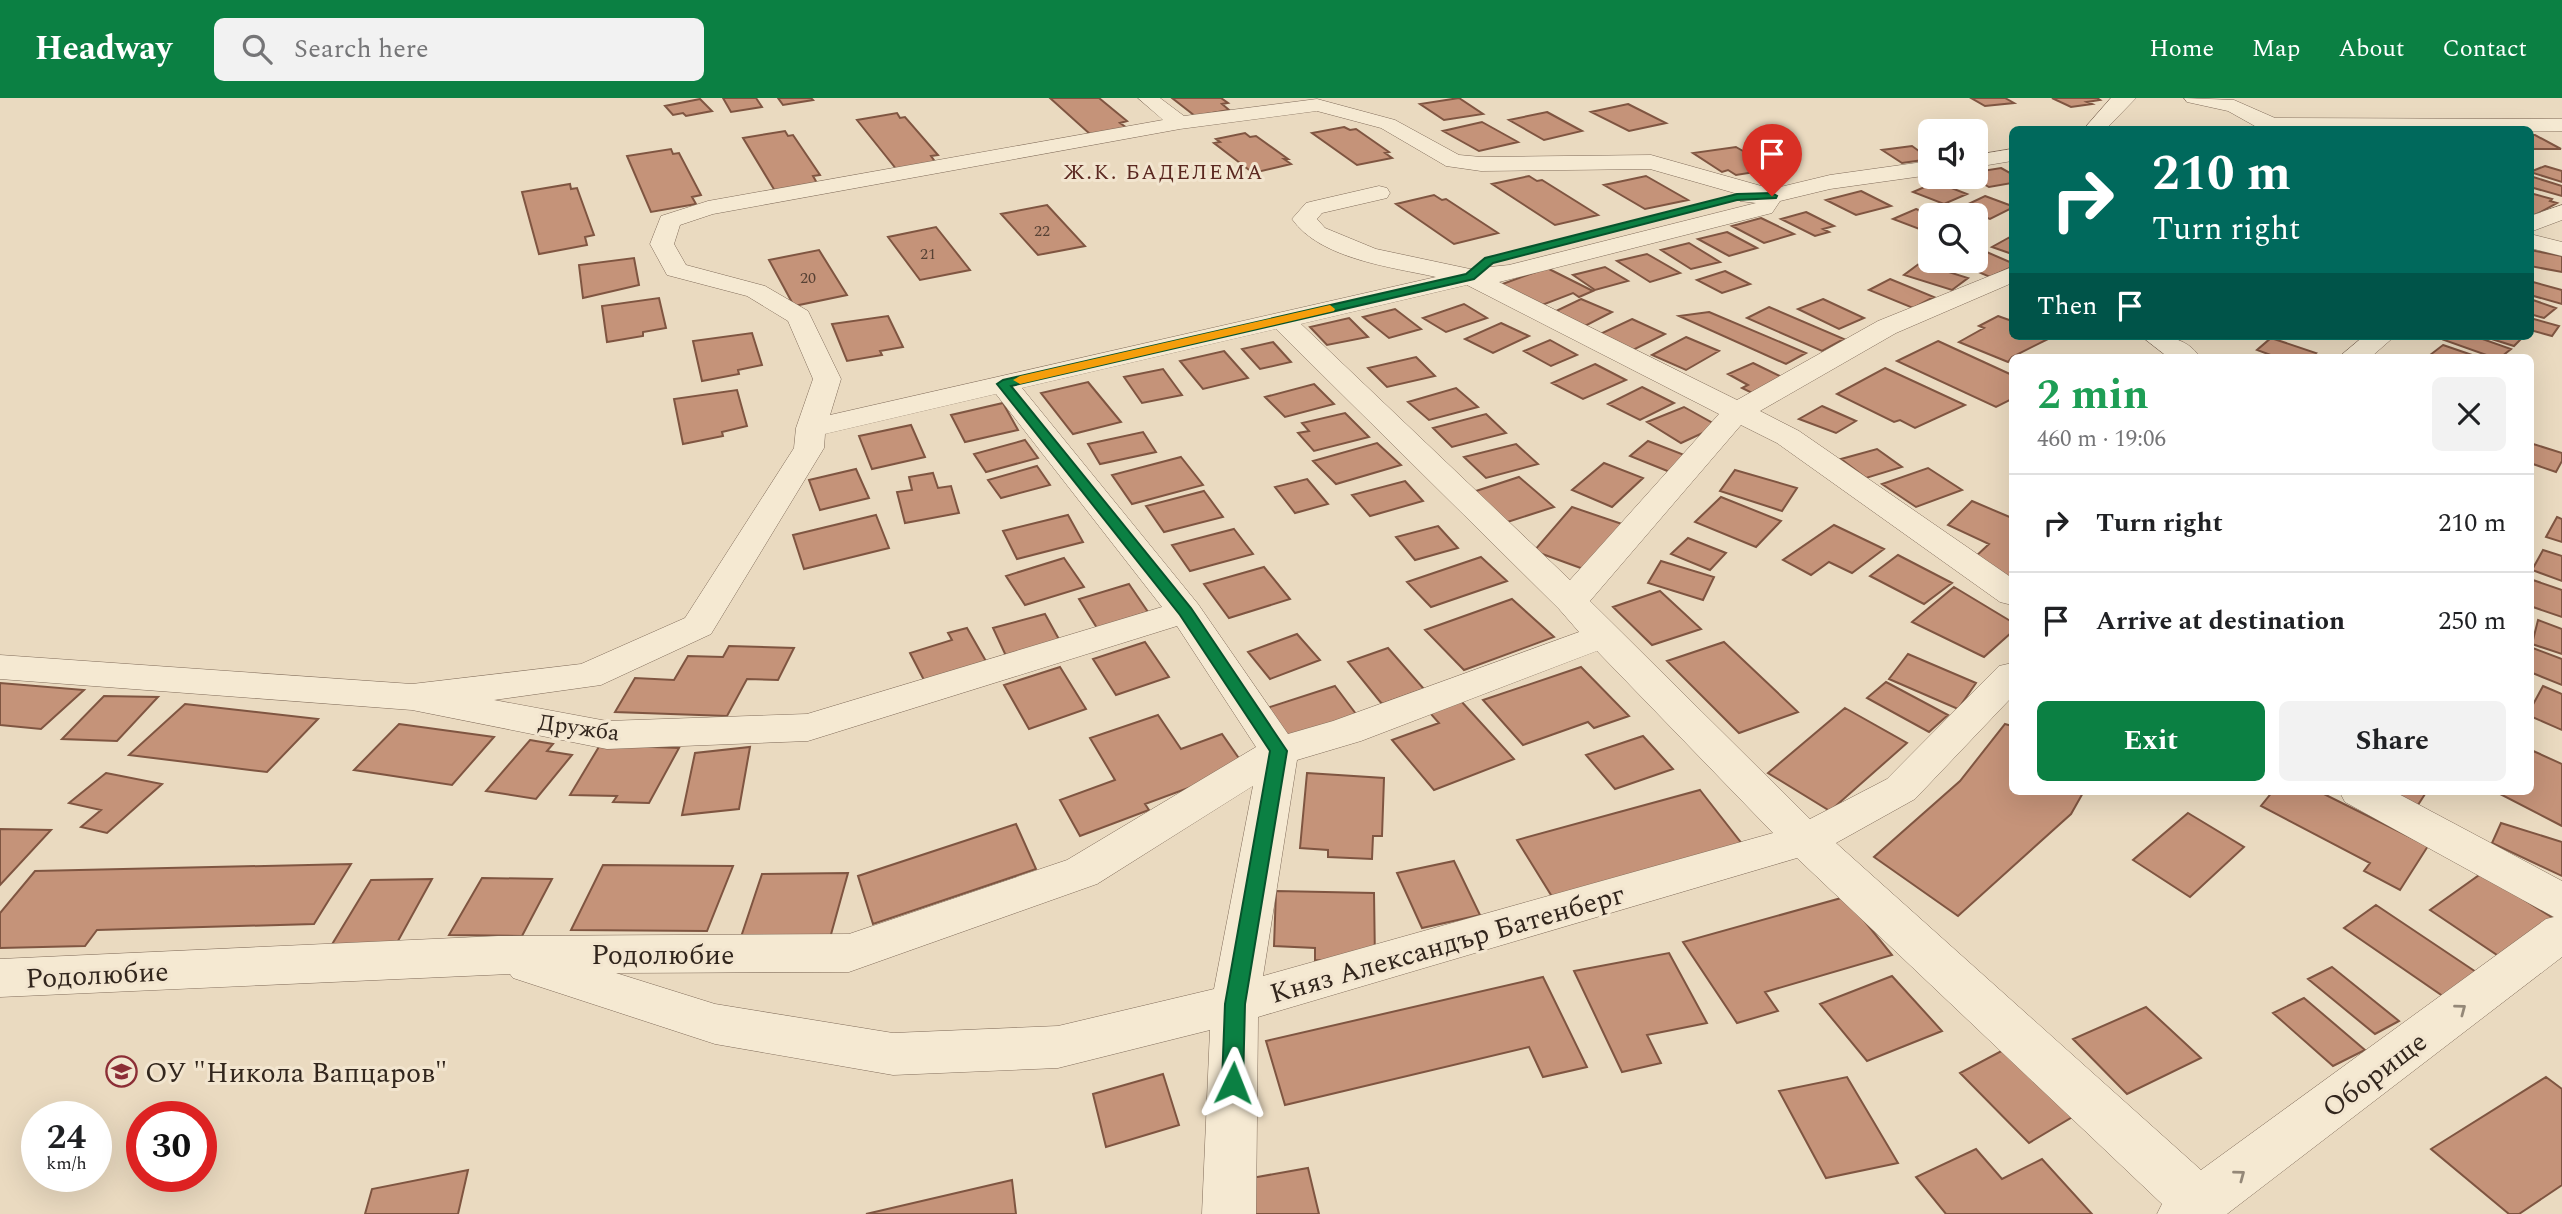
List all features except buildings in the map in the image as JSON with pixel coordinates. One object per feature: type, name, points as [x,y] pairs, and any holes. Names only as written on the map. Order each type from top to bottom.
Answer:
[{"type":"street","points":[[1148,98],[1180,124]]},
{"type":"street","points":[[2097,126],[2120,100],[2126,98]]},
{"type":"street","points":[[2194,98],[2234,106],[2270,126]]},
{"type":"street","points":[[412,697],[588,676],[698,626],[809,448],[811,428],[827,379],[799,317],[756,291],[676,270],[662,244],[669,221],[708,208],[1180,124],[1317,105],[1388,124],[1454,161],[1481,164],[1651,162],[1772,196],[1830,182],[1918,169]]},
{"type":"street","points":[[2417,126],[2562,125]]},
{"type":"street","points":[[1988,159],[2009,156]]},
{"type":"street","points":[[1379,193],[1314,208],[1304,219],[1317,233],[1369,255],[1470,276],[1788,437],[2009,592]]},
{"type":"street","points":[[811,428],[1470,276],[1509,273],[1764,208],[1772,196]]},
{"type":"street","points":[[2534,226],[2562,212]]},
{"type":"street","points":[[2534,230],[2562,249]]},
{"type":"street","points":[[1571,601],[1736,413],[1887,327],[2009,275]]},
{"type":"street","points":[[1282,320],[1571,601],[1805,840],[2192,1209]]},
{"type":"street","points":[[2161,340],[2182,354]]},
{"type":"street","points":[[2357,354],[2376,340]]},
{"type":"street","points":[[1003,384],[1185,611],[1279,751],[1235,1004],[1229,1214]]},
{"type":"street","name":"Дружба","points":[[0,667],[412,697],[607,735],[808,727],[1185,611]]},
{"type":"street","name":"Родолюбие","points":[[0,978],[498,955],[849,953],[1082,872],[1279,751],[1347,731],[1603,636]]},
{"type":"street","name":"Княз Александър Батенберг","points":[[498,955],[715,1024],[893,1054],[1058,1047],[1235,1004],[1805,840],[1901,789],[2009,678]]},
{"type":"street","points":[[2366,795],[2562,902]]},
{"type":"street","name":"Оборище","points":[[2192,1209],[2562,932]]},
{"type":"slow traffic","points":[[1020,380],[1330,309]]},
{"type":"place","name":"ОУ \"Никола Вапцаров\"","points":[[122,1072]]},
{"type":"district","name":"Ж.К. БАДЕЛЕМА","points":[[1164,172]]},
{"type":"route","points":[[1233,1083],[1235,1004],[1279,751],[1185,611],[1003,384],[1470,276],[1489,260],[1737,197],[1772,196]]}]
